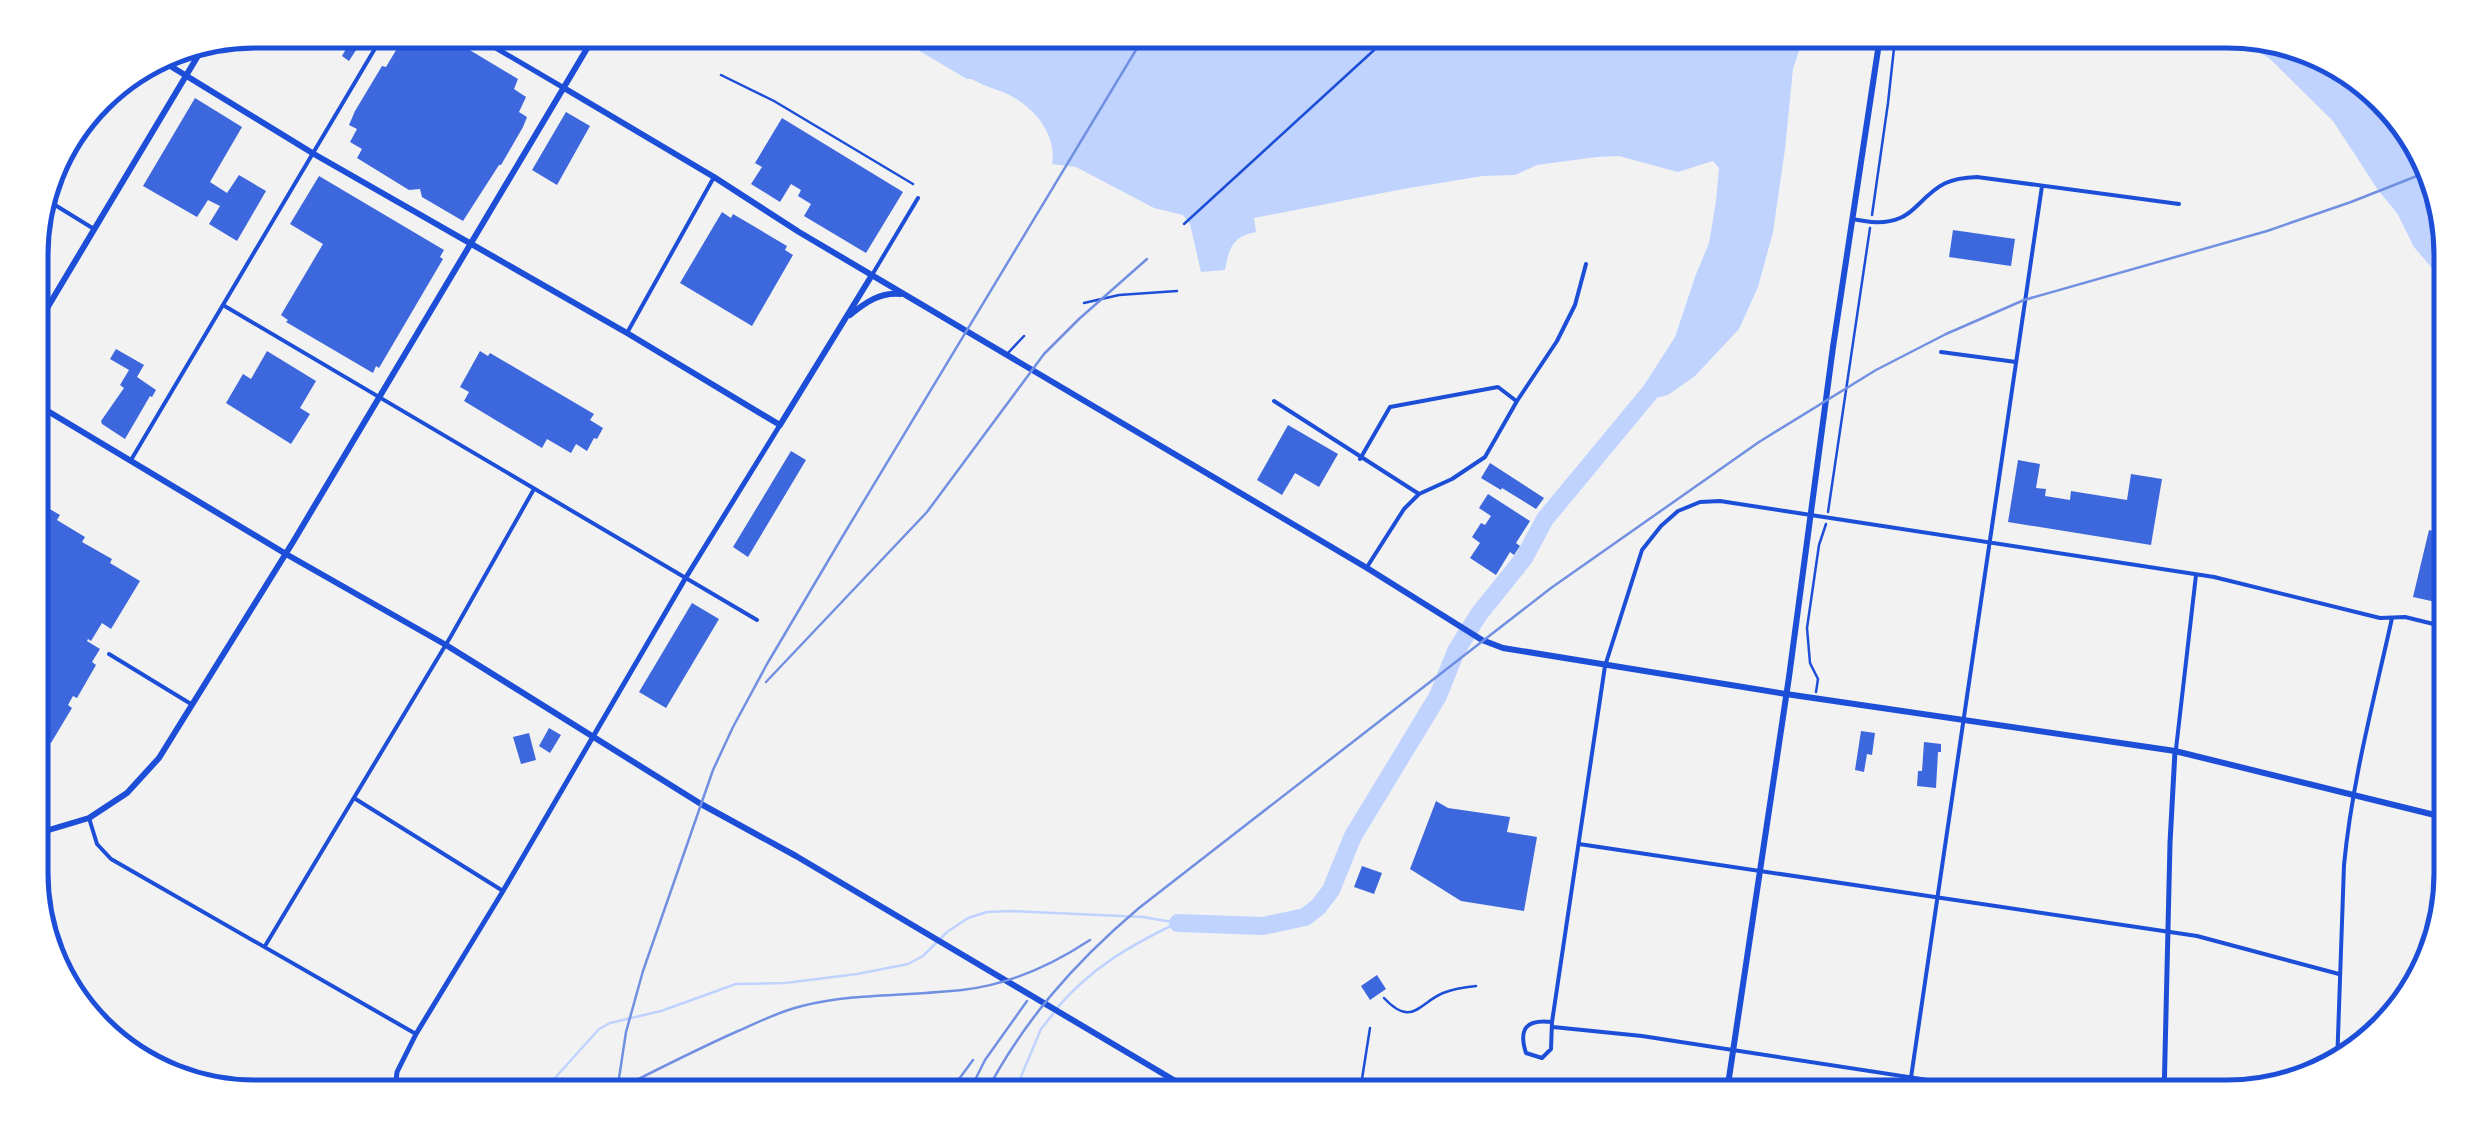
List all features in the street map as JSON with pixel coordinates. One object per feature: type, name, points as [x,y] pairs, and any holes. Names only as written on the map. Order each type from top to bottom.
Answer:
[{"type":"main road","points":[[48,830],[89,818],[127,793],[159,758],[286,554],[587,48]]},
{"type":"main road","points":[[1729,1080],[1879,48]]},
{"type":"main road","points":[[48,306],[198,56]]},
{"type":"main road","points":[[170,66],[780,426],[872,275]]},
{"type":"main road","points":[[564,88],[1452,621],[1513,650],[2176,751],[2434,815]]},
{"type":"main road","points":[[846,319],[874,298],[906,295]]},
{"type":"main road","points":[[48,411],[446,645],[701,804],[796,856],[1173,1080]]},
{"type":"street","points":[[130,461],[376,48]]},
{"type":"street","points":[[496,48],[564,88]]},
{"type":"street","points":[[722,74],[912,184]]},
{"type":"street","points":[[627,333],[714,177]]},
{"type":"street","points":[[1852,219],[1887,222],[1906,215],[1933,190],[1952,179],[1977,177],[2179,204]]},
{"type":"street","points":[[1910,1080],[2042,186]]},
{"type":"street","points":[[872,275],[918,198]]},
{"type":"street","points":[[53,205],[94,229]]},
{"type":"street","points":[[1367,568],[1404,509],[1419,494],[1452,479],[1485,457],[1575,305],[1586,264]]},
{"type":"street","points":[[1084,303],[1119,295],[1177,290]]},
{"type":"street","points":[[224,305],[757,620]]},
{"type":"street","points":[[1007,354],[1024,336]]},
{"type":"street","points":[[1941,352],[2016,362]]},
{"type":"street","points":[[1360,459],[1390,407],[1498,387],[1517,401]]},
{"type":"street","points":[[1274,401],[1419,494]]},
{"type":"street","points":[[396,1080],[416,1034],[780,426]]},
{"type":"street","points":[[266,946],[446,645],[534,489]]},
{"type":"street","points":[[1935,1080],[1552,1025],[1538,1020],[1526,1028],[1526,1053],[1545,1057],[1551,1049],[1552,1025],[1605,666],[1642,550],[1661,526],[1678,511],[1700,502],[1720,501],[2196,575],[2380,618],[2404,617],[2434,624]]},
{"type":"street","points":[[2164,1080],[2170,844],[2196,575]]},
{"type":"street","points":[[2337,1049],[2344,865],[2353,794],[2392,618]]},
{"type":"street","points":[[110,654],[193,706]]},
{"type":"street","points":[[354,798],[503,891]]},
{"type":"street","points":[[89,818],[97,844],[111,859],[416,1034]]},
{"type":"street","points":[[1579,844],[2197,936],[2339,974]]},
{"type":"street","points":[[1384,998],[1391,1006],[1408,1012],[1420,1010],[1440,994],[1476,986]]},
{"type":"street","points":[[1362,1080],[1370,1028]]},
{"type":"path","points":[[1184,224],[1376,48]]},
{"type":"path","points":[[1814,698],[1818,679],[1810,662],[1808,628],[1819,545],[1828,518],[1893,48]]},
{"type":"water","points":[[914,48],[1800,48],[1793,69],[1773,232],[1758,287],[1739,329],[1695,376],[1668,395],[1632,404],[1675,337],[1709,243],[1719,168],[1713,161],[1678,172],[1619,156],[1597,157],[1537,165],[1515,175],[1403,189],[1254,218],[1256,232],[1233,244],[1225,270],[1201,272],[1190,224],[1183,215],[1154,208],[1076,167],[1052,164],[1053,152],[1046,129],[1031,110],[1011,96],[967,79]]},
{"type":"water","points":[[2255,49],[2306,63],[2330,75],[2353,90],[2391,128],[2418,175],[2426,201],[2434,270],[2414,247],[2397,213],[2333,121],[2270,59]]},
{"type":"building","points":[[357,48],[349,61],[342,56],[346,49]]},
{"type":"building","points":[[397,48],[466,48],[518,79],[514,89],[526,97],[519,112],[527,117],[501,165],[463,221],[422,197],[420,189],[409,190],[357,158],[362,149],[350,142],[357,129],[349,125],[382,66],[386,67]]},
{"type":"building","points":[[195,98],[242,127],[210,182],[227,193],[239,175],[266,191],[237,241],[209,224],[220,206],[208,200],[197,217],[143,186]]},
{"type":"building","points":[[566,112],[590,126],[557,185],[532,170]]},
{"type":"building","points":[[782,118],[903,192],[866,253],[804,216],[811,204],[798,196],[801,190],[791,184],[780,202],[751,184],[762,167],[755,163]]},
{"type":"building","points":[[319,176],[444,250],[440,257],[443,259],[373,373],[286,322],[281,315],[323,244],[290,224]]},
{"type":"building","points":[[722,212],[731,218],[733,214],[787,246],[785,250],[793,255],[752,326],[680,283]]},
{"type":"building","points":[[1953,230],[2015,239],[2011,266],[1949,257]]},
{"type":"building","points":[[116,349],[144,365],[137,377],[156,390],[125,439],[101,421],[124,388],[120,385],[129,370],[110,359]]},
{"type":"building","points":[[267,351],[316,381],[300,408],[310,414],[291,444],[226,403],[243,374],[251,379]]},
{"type":"building","points":[[480,351],[488,356],[490,353],[594,414],[590,420],[603,428],[587,451],[576,444],[571,453],[547,439],[542,448],[464,401],[469,392],[460,387]]},
{"type":"building","points":[[1288,425],[1338,454],[1319,487],[1295,473],[1282,495],[1257,480]]},
{"type":"building","points":[[791,451],[806,460],[748,557],[733,547]]},
{"type":"building","points":[[2018,460],[2040,464],[2036,488],[2046,489],[2045,496],[2070,500],[2071,491],[2127,500],[2131,474],[2162,479],[2151,545],[2008,522]]},
{"type":"building","points":[[1490,463],[1544,498],[1536,509],[1481,478]]},
{"type":"building","points":[[1488,494],[1530,521],[1516,543],[1520,546],[1514,555],[1510,552],[1496,575],[1470,558],[1480,543],[1472,537],[1491,516],[1479,508]]},
{"type":"building","points":[[48,508],[60,515],[57,520],[85,537],[82,542],[140,581],[111,629],[102,623],[91,641],[88,639],[100,649],[92,662],[96,665],[77,698],[73,696],[68,705],[72,708],[51,743]]},
{"type":"building","points":[[2429,530],[2434,531],[2434,602],[2413,597]]},
{"type":"building","points":[[692,603],[719,619],[666,708],[639,692]]},
{"type":"building","points":[[549,728],[561,735],[550,753],[539,746]]},
{"type":"building","points":[[1861,731],[1875,733],[1872,755],[1867,754],[1864,772],[1855,770]]},
{"type":"building","points":[[529,733],[536,760],[521,764],[513,737]]},
{"type":"building","points":[[1924,742],[1941,744],[1936,788],[1917,786]]},
{"type":"building","points":[[1436,801],[1448,808],[1510,817],[1507,832],[1537,837],[1524,911],[1461,901],[1410,869]]},
{"type":"building","points":[[1362,866],[1382,873],[1374,894],[1354,887]]},
{"type":"building","points":[[1377,975],[1386,989],[1370,1000],[1361,986]]},
{"type":"waterway","points":[[1178,923],[1263,926],[1305,917],[1318,907],[1331,890],[1353,836],[1438,696],[1456,651],[1479,614],[1524,558],[1545,519],[1656,385]]},
{"type":"waterway","points":[[553,1080],[599,1029],[610,1023],[661,1011],[736,984],[785,983],[908,964],[968,918],[987,912],[1143,917],[1178,923]]},
{"type":"waterway","points":[[1058,1007],[1113,959],[1177,923]]},
{"type":"waterway","points":[[1020,1080],[1041,1029],[1053,1014]]},
{"type":"railway","points":[[619,1080],[626,1032],[643,971],[713,770],[733,727],[844,534],[1137,48]]},
{"type":"railway","points":[[993,1080],[1051,995],[1092,950],[1139,908],[1551,588],[1759,442],[1876,370],[2024,300],[2267,231],[2418,175]]},
{"type":"railway","points":[[766,682],[927,512],[1044,354],[1147,259]]},
{"type":"railway","points":[[638,1080],[794,1008],[842,999],[996,984],[1060,958],[1090,940]]},
{"type":"railway","points":[[975,1080],[1027,1001]]},
{"type":"railway","points":[[958,1080],[973,1060]]}]
